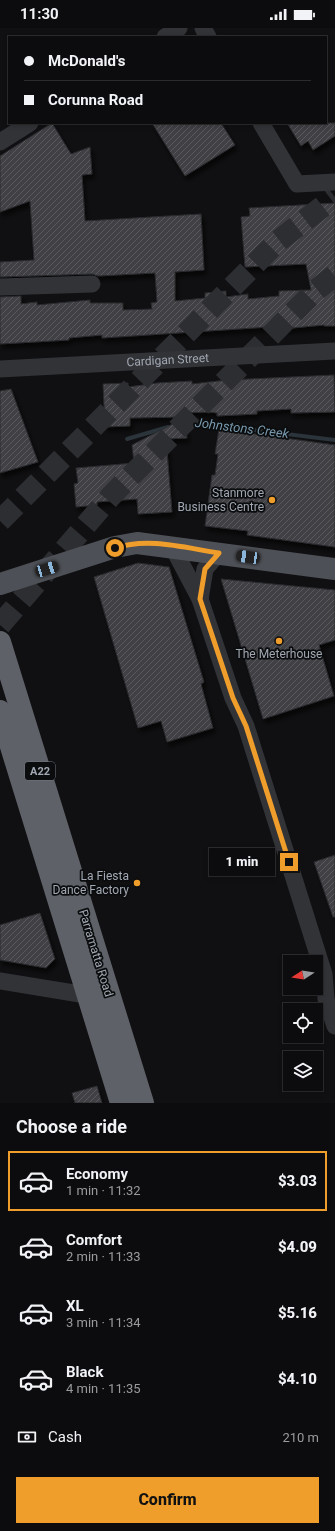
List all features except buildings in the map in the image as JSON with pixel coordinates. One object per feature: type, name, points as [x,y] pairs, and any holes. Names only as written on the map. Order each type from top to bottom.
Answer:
[{"type":"highway","name":"Parramatta Road","points":[[0,642],[143,1103]]},
{"type":"highway","name":"Parramatta Road","points":[[0,711],[86,995],[121,1103]]},
{"type":"main road","points":[[0,584],[127,544],[144,543],[335,568]]},
{"type":"street","points":[[167,36],[179,28]]},
{"type":"street","points":[[0,142],[28,124]]},
{"type":"street","points":[[262,124],[297,184],[335,182]]},
{"type":"street","points":[[0,287],[92,284]]},
{"type":"street","name":"Cardigan Street","points":[[0,369],[335,351]]},
{"type":"street","points":[[172,546],[200,599],[233,698],[246,726],[322,967],[326,999],[335,1026]]},
{"type":"street","points":[[200,599],[205,569],[219,553]]},
{"type":"street","points":[[0,981],[86,995]]},
{"type":"waterway","name":"Johnstons Creek","points":[[181,424],[188,422],[335,440]]},
{"type":"waterway","name":"Johnstons Creek","points":[[127,439],[168,427]]},
{"type":"tunnel","points":[[0,521],[277,242],[335,197]]},
{"type":"tunnel","points":[[0,625],[110,497],[315,291],[335,275]]},
{"type":"place","name":"Stanmore Business Centre","points":[[272,500]]},
{"type":"place","name":"The Meterhouse","points":[[279,641]]},
{"type":"place","name":"La Fiesta Dance Factory","points":[[137,883]]},
{"type":"route","points":[[115,548],[127,544],[151,543],[219,553],[210,561],[205,569],[200,599],[233,698],[246,726],[289,862]]}]
